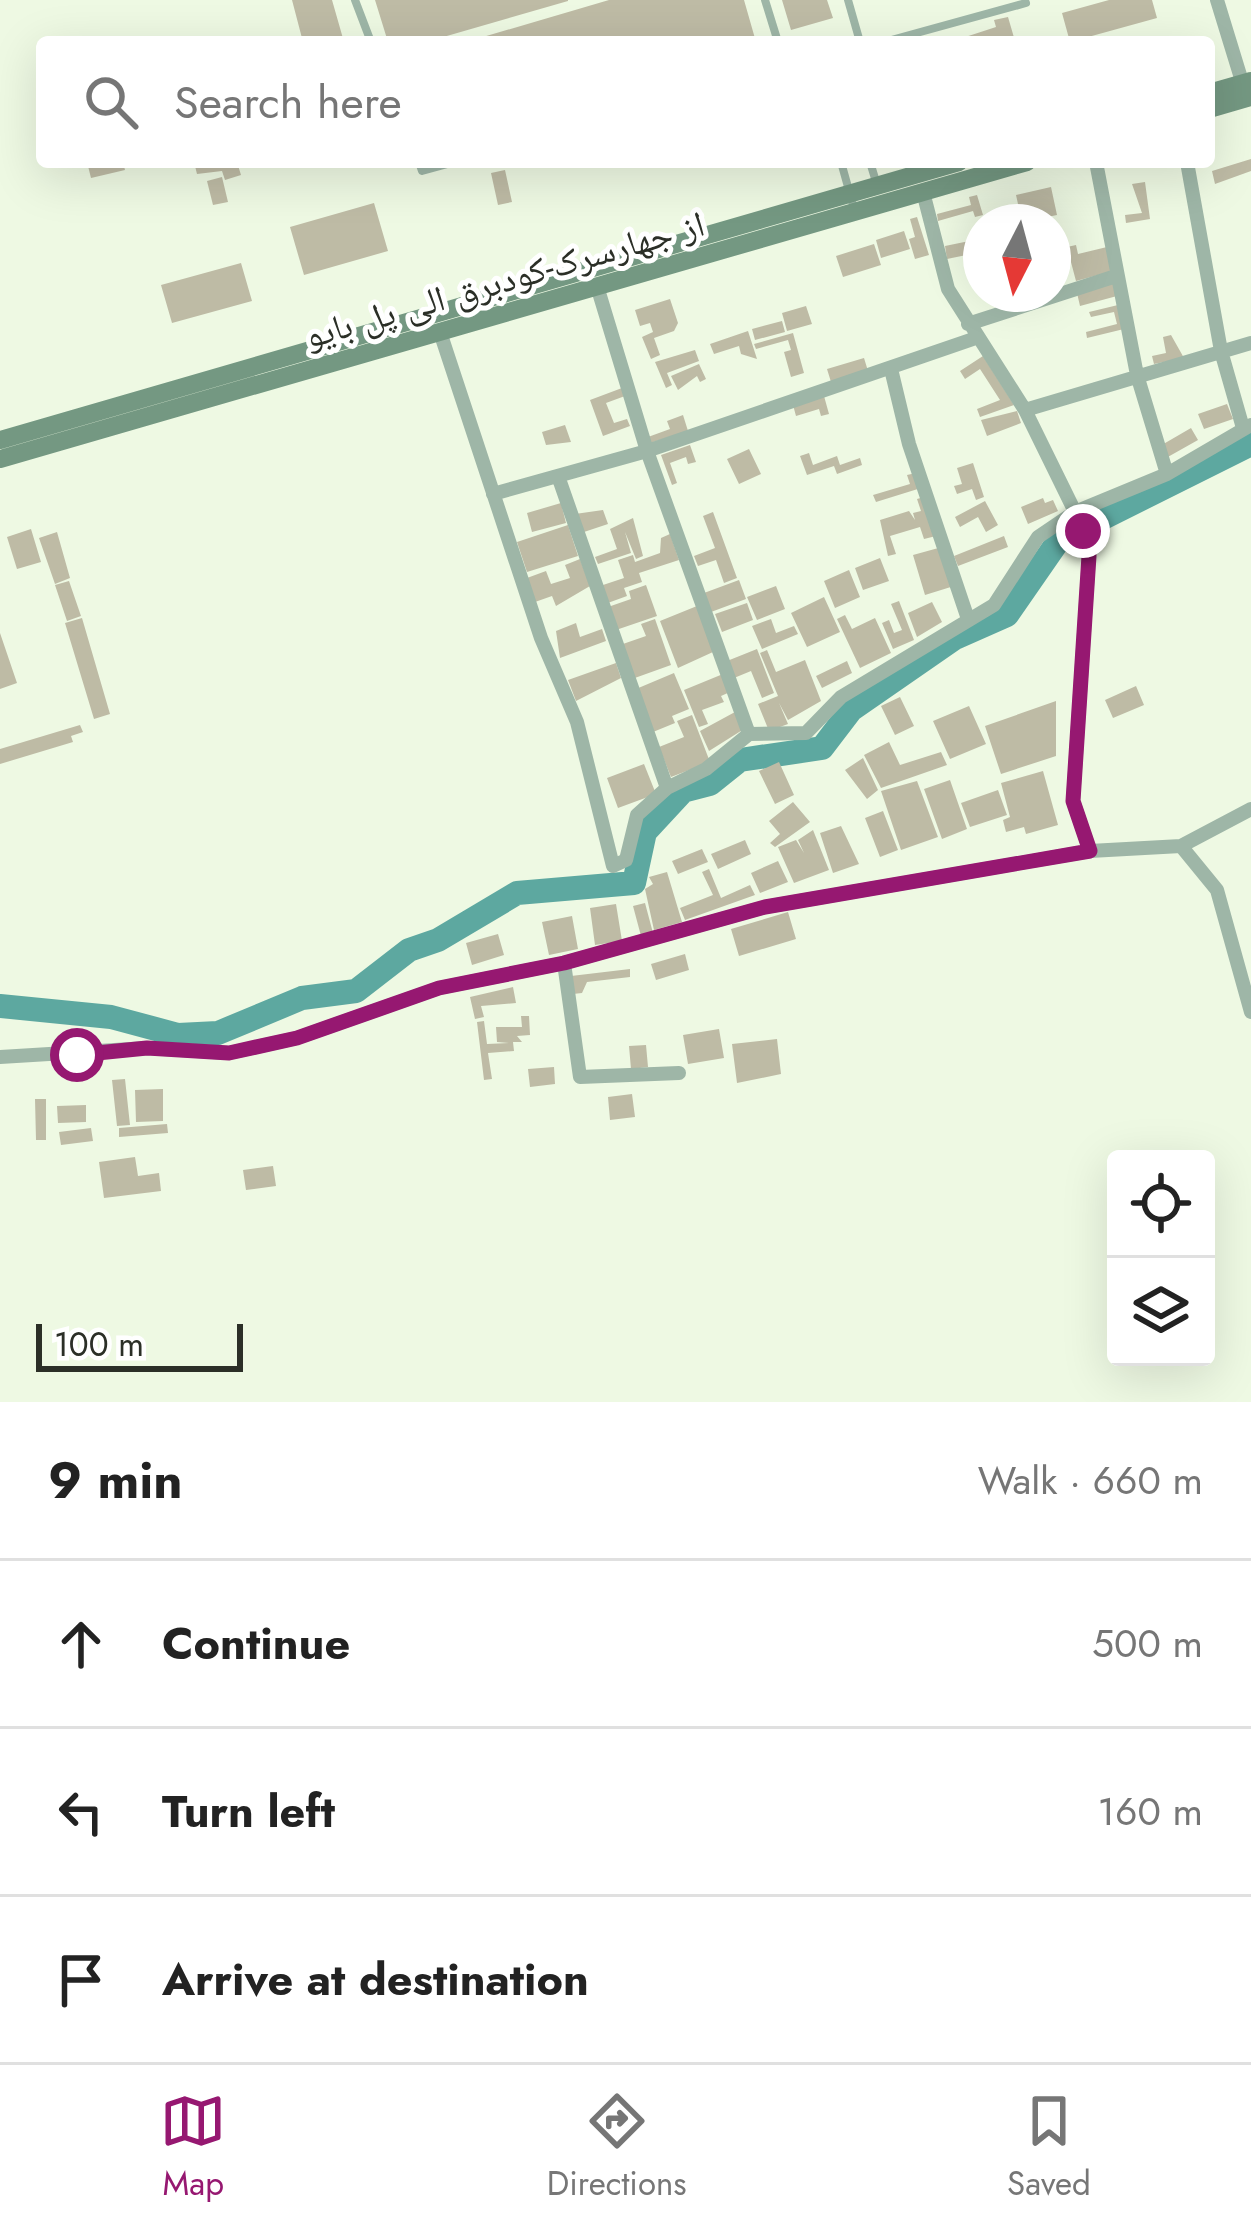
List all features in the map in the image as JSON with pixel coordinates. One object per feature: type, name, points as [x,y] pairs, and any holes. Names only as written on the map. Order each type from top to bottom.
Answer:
[{"type":"street","points":[[1216,0],[1248,90]]},
{"type":"street","points":[[1215,93],[1248,90]]},
{"type":"street","points":[[1215,106],[1248,90]]},
{"type":"street","name":"از جهارسرک-کودبرق الی پل بایو","points":[[0,440],[879,195],[944,168]]},
{"type":"street","name":"از جهارسرک-کودبرق الی پل بایو","points":[[879,195],[922,192],[1006,168]]},
{"type":"street","points":[[1097,168],[1138,375],[1167,474]]},
{"type":"street","points":[[440,332],[541,638],[578,722],[613,866],[626,860],[638,814],[667,788],[706,769],[748,734],[806,733],[841,698],[994,605],[1038,537],[1079,521],[1247,426],[1222,351],[1188,168]]},
{"type":"street","points":[[922,192],[948,289],[1025,410],[1079,521],[1089,556],[1073,801],[1090,851]]},
{"type":"street","name":"از جهارسرک-کودبرق الی پل بایو","points":[[0,459],[597,286],[853,202]]},
{"type":"street","points":[[493,494],[647,451],[891,370],[972,331],[1116,276]]},
{"type":"street","points":[[597,286],[647,451],[748,734]]},
{"type":"street","points":[[1025,410],[1251,343]]},
{"type":"street","points":[[891,370],[909,445],[968,619]]},
{"type":"street","points":[[558,476],[667,788]]},
{"type":"street","points":[[0,1057],[147,1048],[229,1053],[297,1038],[439,988],[564,963],[765,907],[1090,851],[1180,846],[1251,809]]},
{"type":"street","points":[[1180,846],[1216,890],[1251,1012]]},
{"type":"street","points":[[564,963],[580,1077],[679,1072]]},
{"type":"lane","points":[[355,0],[369,36]]},
{"type":"lane","points":[[765,0],[776,36]]},
{"type":"lane","points":[[848,0],[858,36]]},
{"type":"lane","points":[[906,36],[1026,3]]},
{"type":"lane","points":[[843,168],[853,202]]},
{"type":"lane","points":[[872,168],[879,195]]},
{"type":"building","points":[[292,0],[332,0],[342,36],[301,36]]},
{"type":"building","points":[[375,0],[568,0],[447,36],[386,36]]},
{"type":"building","points":[[609,0],[744,0],[754,36],[486,36]]},
{"type":"building","points":[[782,0],[827,0],[833,18],[791,30]]},
{"type":"building","points":[[1109,0],[1152,0],[1157,18],[1092,36],[1068,36],[1062,13]]},
{"type":"building","points":[[1008,17],[1014,36],[968,36],[996,27],[994,20]]},
{"type":"building","points":[[1251,159],[1251,171],[1215,184],[1212,171]]},
{"type":"building","points":[[88,168],[124,168],[125,170],[91,178]]},
{"type":"building","points":[[196,168],[239,168],[241,175],[225,180],[222,171],[197,174]]},
{"type":"building","points":[[505,170],[512,202],[498,205],[491,173]]},
{"type":"building","points":[[222,177],[228,202],[213,205],[207,181]]},
{"type":"building","points":[[1145,182],[1150,219],[1126,223],[1125,215],[1142,213],[1132,184]]},
{"type":"building","points":[[1051,187],[1055,204],[1018,204],[1016,195]]},
{"type":"building","points":[[374,203],[388,251],[304,275],[290,227]]},
{"type":"building","points":[[963,207],[963,214],[938,221],[937,214]]},
{"type":"building","points":[[917,217],[929,255],[915,259],[909,239],[915,237],[910,219]]},
{"type":"building","points":[[904,231],[910,249],[881,258],[876,240]]},
{"type":"building","points":[[963,242],[963,256],[947,259],[945,246]]},
{"type":"building","points":[[874,244],[881,265],[843,277],[836,256]]},
{"type":"building","points":[[1076,245],[1078,254],[1107,247],[1113,271],[1076,281],[1071,246]]},
{"type":"building","points":[[241,263],[252,301],[172,323],[161,285]]},
{"type":"building","points":[[1113,283],[1117,296],[1080,306],[1077,293]]},
{"type":"building","points":[[670,299],[678,323],[674,331],[654,338],[660,355],[651,359],[642,337],[653,332],[650,323],[640,326],[635,310]]},
{"type":"building","points":[[1118,305],[1124,329],[1087,338],[1086,332],[1117,324],[1114,312],[1091,317],[1089,312]]},
{"type":"building","points":[[806,306],[812,324],[787,331],[782,313]]},
{"type":"building","points":[[782,321],[785,332],[755,340],[752,329]]},
{"type":"building","points":[[748,331],[757,359],[741,354],[739,346],[714,354],[710,344]]},
{"type":"building","points":[[793,333],[804,373],[791,377],[784,352],[791,350],[788,340],[756,349],[754,344]]},
{"type":"building","points":[[1171,335],[1184,358],[1154,364],[1152,356],[1166,353],[1163,337]]},
{"type":"building","points":[[695,350],[699,361],[667,373],[672,385],[666,388],[655,362]]},
{"type":"building","points":[[983,356],[1014,405],[980,417],[977,409],[1000,400],[980,369],[965,379],[960,371]]},
{"type":"building","points":[[864,358],[868,371],[831,382],[827,369]]},
{"type":"building","points":[[699,364],[706,379],[700,382],[697,376],[678,390],[671,376]]},
{"type":"building","points":[[622,388],[625,396],[606,403],[614,423],[627,419],[630,426],[603,436],[590,400]]},
{"type":"building","points":[[824,396],[829,414],[821,416],[819,409],[796,416],[793,405]]},
{"type":"building","points":[[1227,404],[1233,419],[1204,429],[1198,414]]},
{"type":"building","points":[[1017,411],[1021,423],[987,436],[981,420]]},
{"type":"building","points":[[683,415],[688,431],[650,443],[648,437],[670,429],[667,421]]},
{"type":"building","points":[[565,425],[571,442],[546,445],[542,432]]},
{"type":"building","points":[[1191,428],[1198,440],[1166,458],[1160,446]]},
{"type":"building","points":[[690,445],[696,462],[688,464],[686,457],[670,463],[677,483],[672,485],[661,455]]},
{"type":"building","points":[[749,449],[761,474],[739,484],[727,459]]},
{"type":"building","points":[[809,453],[813,465],[837,456],[840,465],[860,458],[862,465],[837,474],[834,466],[807,475],[800,456]]},
{"type":"building","points":[[973,463],[984,497],[976,500],[972,489],[957,494],[954,486],[962,484],[957,468]]},
{"type":"building","points":[[916,473],[921,488],[876,502],[873,495],[910,484],[907,475]]},
{"type":"building","points":[[924,497],[936,536],[924,539],[920,527],[890,536],[896,554],[888,556],[880,520],[909,511],[915,520],[913,513],[921,511],[917,499]]},
{"type":"building","points":[[1043,498],[1045,503],[1053,500],[1058,511],[1028,524],[1021,507]]},
{"type":"building","points":[[985,501],[998,525],[986,532],[978,517],[960,527],[955,517]]},
{"type":"building","points":[[561,503],[566,523],[532,532],[527,513]]},
{"type":"building","points":[[603,510],[608,524],[581,533],[575,514]]},
{"type":"building","points":[[713,512],[737,578],[724,583],[716,560],[698,566],[694,556],[715,548],[703,516]]},
{"type":"building","points":[[633,518],[643,556],[636,559],[625,532],[631,553],[598,564],[595,557],[617,549],[610,529]]},
{"type":"building","points":[[568,525],[578,556],[527,572],[517,542]]},
{"type":"building","points":[[31,529],[41,562],[17,569],[7,537]]},
{"type":"building","points":[[57,532],[70,578],[55,584],[39,538]]},
{"type":"building","points":[[670,534],[679,560],[639,573],[642,582],[624,588],[627,596],[605,604],[600,586],[624,578],[618,560],[633,555],[635,562],[660,553],[661,538]]},
{"type":"building","points":[[1004,536],[1008,547],[958,566],[954,556]]},
{"type":"building","points":[[942,547],[954,586],[925,595],[913,555]]},
{"type":"building","points":[[880,558],[889,581],[863,590],[855,568]]},
{"type":"building","points":[[580,559],[590,586],[556,606],[552,596],[535,602],[527,578],[546,571],[551,584],[570,578],[565,565]]},
{"type":"building","points":[[849,570],[860,597],[835,608],[824,581]]},
{"type":"building","points":[[739,580],[746,599],[711,612],[704,593]]},
{"type":"building","points":[[69,581],[81,616],[67,621],[55,585]]},
{"type":"building","points":[[646,585],[657,616],[616,630],[608,607],[631,599],[629,591]]},
{"type":"building","points":[[776,586],[785,609],[757,620],[747,597]]},
{"type":"building","points":[[824,597],[840,632],[807,647],[791,613]]},
{"type":"building","points":[[899,601],[914,640],[893,649],[882,623],[889,620],[894,633],[902,630],[891,604]]},
{"type":"building","points":[[932,602],[942,622],[917,637],[908,613]]},
{"type":"building","points":[[747,603],[753,620],[722,632],[715,614]]},
{"type":"building","points":[[697,606],[713,652],[678,668],[660,621]]},
{"type":"building","points":[[845,615],[852,629],[875,618],[891,653],[860,668],[837,619]]},
{"type":"building","points":[[82,618],[110,714],[94,719],[65,623]]},
{"type":"building","points":[[655,619],[671,665],[632,679],[620,645],[646,636],[641,624]]},
{"type":"building","points":[[771,619],[776,633],[794,626],[798,634],[762,649],[752,626]]},
{"type":"building","points":[[576,623],[580,637],[602,629],[606,641],[560,658],[556,631]]},
{"type":"building","points":[[0,633],[17,683],[0,689]]},
{"type":"building","points":[[757,649],[774,693],[762,698],[751,671],[734,678],[727,661]]},
{"type":"building","points":[[767,650],[776,672],[805,660],[821,701],[788,720],[779,703],[788,724],[769,731],[758,704],[778,696],[760,653]]},
{"type":"building","points":[[847,661],[852,673],[822,688],[816,676]]},
{"type":"building","points":[[616,663],[621,678],[576,701],[568,680]]},
{"type":"building","points":[[674,673],[689,709],[672,716],[675,723],[653,732],[636,689]]},
{"type":"building","points":[[723,674],[730,692],[721,696],[724,702],[702,710],[708,724],[699,727],[684,690]]},
{"type":"building","points":[[1136,686],[1144,705],[1113,718],[1105,700]]},
{"type":"building","points":[[900,697],[914,726],[895,735],[881,706]]},
{"type":"building","points":[[1056,701],[1056,756],[1001,774],[985,726]]},
{"type":"building","points":[[969,706],[986,744],[950,759],[933,721]]},
{"type":"building","points":[[735,712],[744,729],[709,751],[700,731]]},
{"type":"building","points":[[692,715],[710,762],[671,777],[659,747],[684,737],[677,721]]},
{"type":"building","points":[[80,725],[83,732],[71,736],[73,742],[0,764],[0,749]]},
{"type":"building","points":[[889,742],[900,765],[941,752],[947,765],[881,788],[864,755]]},
{"type":"building","points":[[863,758],[878,790],[867,799],[845,770]]},
{"type":"building","points":[[779,762],[794,795],[775,804],[759,771]]},
{"type":"building","points":[[644,764],[656,794],[618,808],[607,778]]},
{"type":"building","points":[[1043,771],[1058,825],[1026,834],[1024,827],[1006,832],[1003,820],[1010,817],[1001,783]]},
{"type":"building","points":[[950,780],[967,829],[942,839],[924,789]]},
{"type":"building","points":[[917,781],[938,837],[901,850],[881,791]]},
{"type":"building","points":[[998,790],[1007,815],[970,827],[961,803]]},
{"type":"building","points":[[793,802],[810,822],[775,847],[770,843],[780,834],[769,821]]},
{"type":"building","points":[[883,811],[898,850],[880,857],[865,818]]},
{"type":"building","points":[[841,826],[859,864],[833,873],[820,833]]},
{"type":"building","points":[[813,830],[829,870],[794,883],[778,847],[796,840],[804,853],[798,840]]},
{"type":"building","points":[[745,840],[751,854],[718,869],[711,854]]},
{"type":"building","points":[[702,849],[708,862],[678,874],[672,861]]},
{"type":"building","points":[[778,861],[788,882],[760,893],[751,873]]},
{"type":"building","points":[[709,869],[721,898],[750,885],[755,895],[685,920],[680,908],[713,895],[702,872]]},
{"type":"building","points":[[667,872],[682,922],[654,930],[645,889],[653,884],[649,877]]},
{"type":"building","points":[[645,903],[653,933],[641,936],[633,906]]},
{"type":"building","points":[[616,904],[622,941],[595,945],[590,908]]},
{"type":"building","points":[[788,912],[796,939],[739,956],[731,929]]},
{"type":"building","points":[[572,916],[578,949],[549,955],[542,922]]},
{"type":"building","points":[[498,934],[504,955],[472,965],[466,943]]},
{"type":"building","points":[[685,954],[689,970],[656,980],[651,964]]},
{"type":"building","points":[[630,969],[630,977],[587,982],[582,993],[573,994],[571,976]]},
{"type":"building","points":[[513,987],[516,1003],[481,1006],[484,1017],[475,1019],[470,997]]},
{"type":"building","points":[[521,1016],[529,1016],[530,1035],[517,1036],[522,1042],[513,1042],[514,1051],[488,1053],[492,1079],[484,1080],[477,1022],[484,1021],[487,1044],[509,1043],[497,1042],[496,1027],[522,1027]]},
{"type":"building","points":[[719,1029],[724,1058],[688,1064],[683,1035]]},
{"type":"building","points":[[777,1039],[781,1074],[737,1083],[732,1044]]},
{"type":"building","points":[[646,1045],[648,1067],[631,1069],[629,1046]]},
{"type":"building","points":[[554,1067],[555,1084],[530,1087],[528,1069]]},
{"type":"building","points":[[125,1079],[130,1125],[117,1126],[112,1080]]},
{"type":"building","points":[[163,1089],[163,1121],[136,1122],[135,1090]]},
{"type":"building","points":[[632,1094],[635,1117],[610,1120],[608,1097]]},
{"type":"building","points":[[35,1099],[46,1099],[46,1140],[36,1140]]},
{"type":"building","points":[[86,1105],[86,1122],[58,1123],[57,1106]]},
{"type":"building","points":[[167,1124],[168,1133],[119,1137],[119,1128]]},
{"type":"building","points":[[91,1128],[93,1141],[61,1145],[59,1132]]},
{"type":"building","points":[[135,1157],[138,1176],[159,1173],[161,1191],[104,1198],[99,1162]]},
{"type":"building","points":[[273,1166],[276,1186],[246,1190],[243,1170]]},
{"type":"waterway","points":[[0,1006],[111,1017],[178,1035],[218,1033],[302,998],[356,991],[409,950],[438,940],[517,893],[634,883],[645,832],[683,791],[710,784],[740,760],[822,748],[851,710],[955,638],[1007,615],[1059,540],[1251,444]]},
{"type":"route","points":[[77,1055],[147,1048],[196,1055],[229,1053],[297,1038],[439,988],[564,963],[765,907],[922,876],[1090,851],[1073,801],[1078,666],[1089,556],[1083,531]]}]
